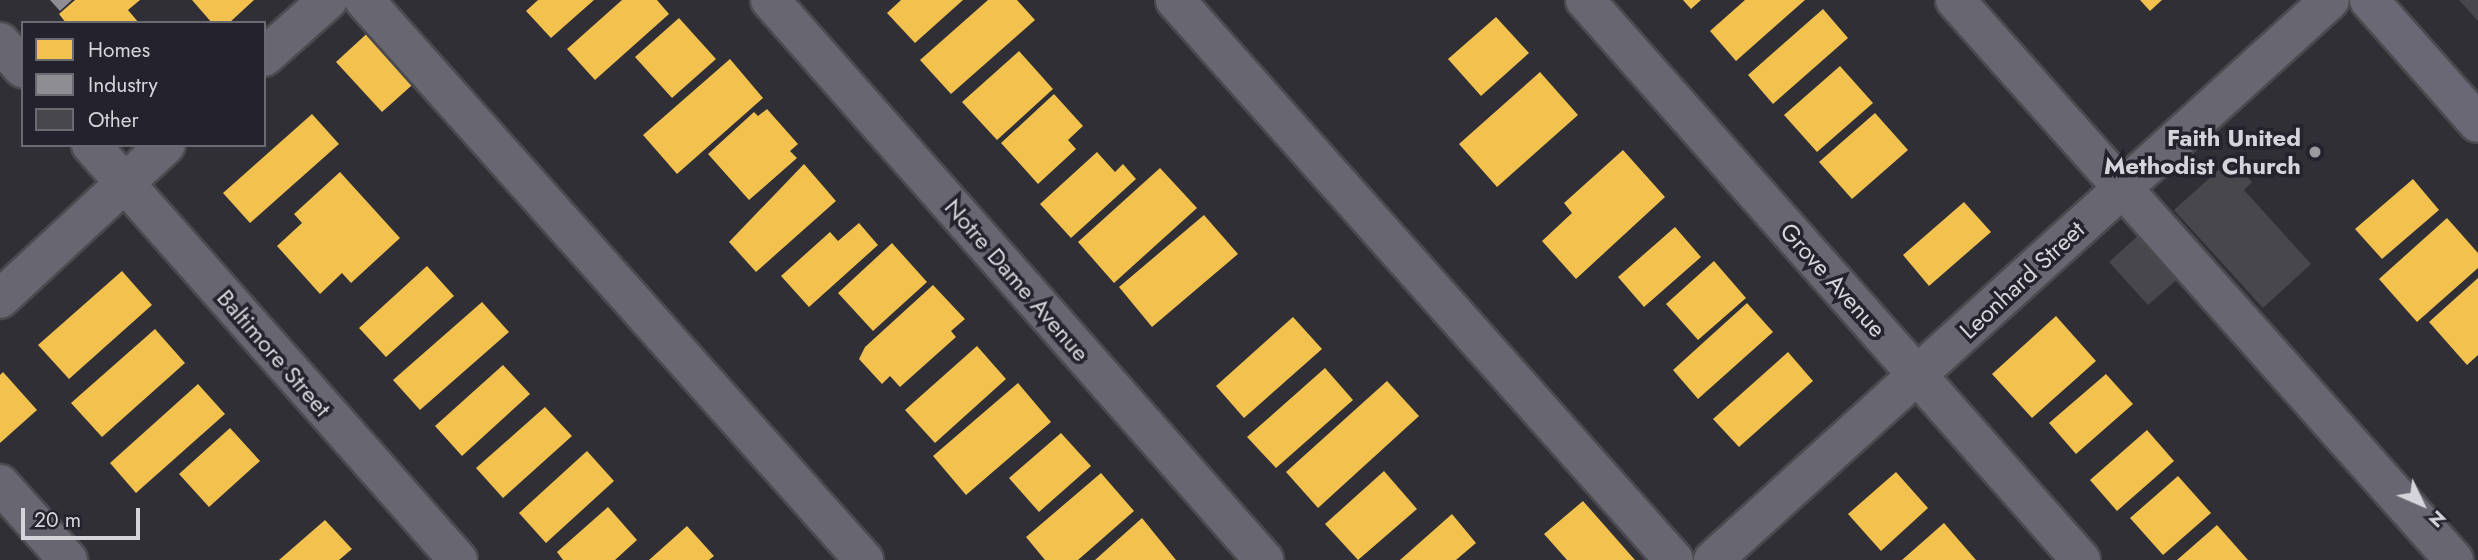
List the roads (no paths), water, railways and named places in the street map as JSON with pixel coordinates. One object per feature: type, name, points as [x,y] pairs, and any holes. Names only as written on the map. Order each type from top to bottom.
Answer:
[{"type":"main road","points":[[2369,0],[2478,124]]},
{"type":"street","points":[[266,55],[328,0]]},
{"type":"street","points":[[364,0],[864,560]]},
{"type":"street","name":"Notre Dame Avenue","points":[[770,0],[1264,560]]},
{"type":"street","points":[[1175,0],[1674,560]]},
{"type":"street","name":"Grove Avenue","points":[[1585,0],[2081,560]]},
{"type":"street","points":[[1955,0],[2454,560]]},
{"type":"street","name":"Leonhard Street","points":[[1713,560],[2330,0]]},
{"type":"street","points":[[0,42],[21,66]]},
{"type":"street","name":"Baltimore Street","points":[[93,147],[458,560]]},
{"type":"street","points":[[0,299],[164,147]]},
{"type":"street","points":[[0,484],[68,560]]},
{"type":"place","name":"Faith United Methodist Church","points":[[2315,152]]}]
